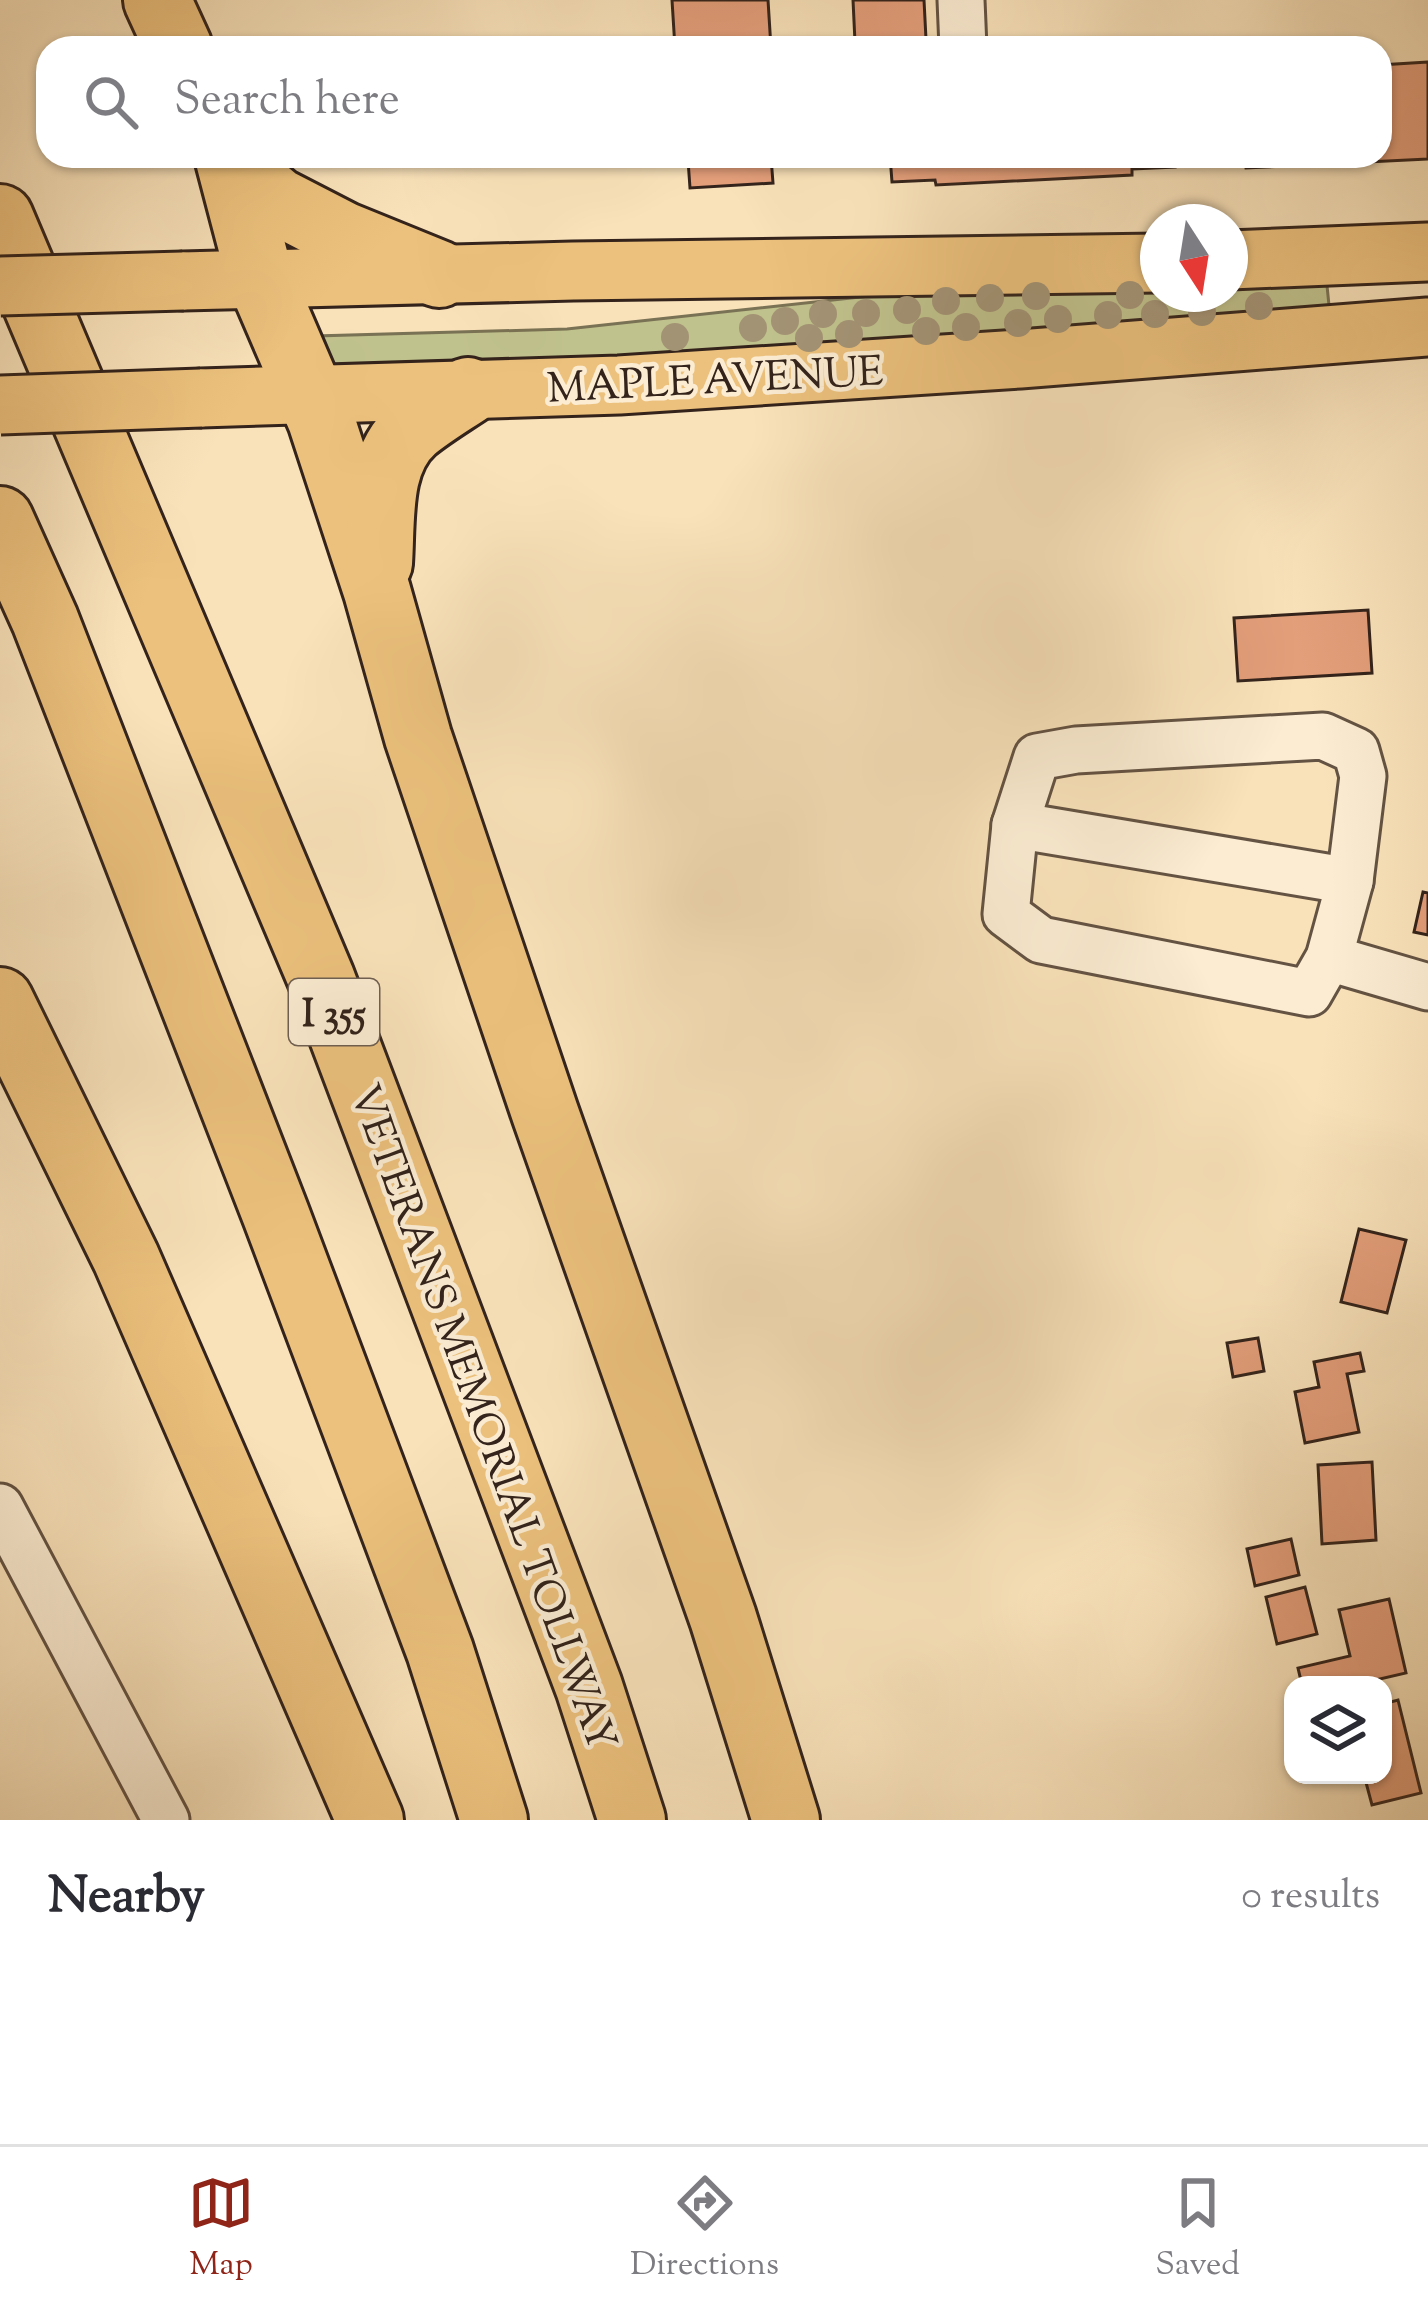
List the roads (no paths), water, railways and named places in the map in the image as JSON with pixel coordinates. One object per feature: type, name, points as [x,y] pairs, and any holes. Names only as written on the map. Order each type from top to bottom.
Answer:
[{"type":"highway","points":[[157,0],[174,36]]},
{"type":"highway","points":[[232,168],[260,278],[321,420],[418,737],[723,1618],[786,1820]]},
{"type":"highway","points":[[239,168],[277,201],[439,274]]},
{"type":"highway","name":"VETERANS MEMORIAL TOLLWAY","points":[[0,218],[321,978],[590,1687],[632,1820]]},
{"type":"highway","points":[[377,591],[384,486],[392,454],[410,431],[468,391]]},
{"type":"highway","points":[[0,520],[45,620],[276,1215],[440,1651],[494,1820]]},
{"type":"highway","points":[[0,1001],[126,1258],[370,1820]]},
{"type":"main road","points":[[1248,259],[1428,252]]},
{"type":"main road","points":[[0,286],[1140,263]]},
{"type":"main road","name":"MAPLE AVENUE","points":[[0,405],[468,391],[836,372],[1428,327]]},
{"type":"street","points":[[961,0],[962,36]]},
{"type":"street","points":[[1323,736],[1356,751],[1364,776],[1350,881],[1329,958],[1309,993],[1041,940],[1006,914],[1015,825],[1037,757],[1076,750],[1323,736]]},
{"type":"street","points":[[1015,825],[1350,881]]},
{"type":"street","points":[[1329,958],[1428,987]]},
{"type":"street","points":[[0,1507],[166,1820]]}]
